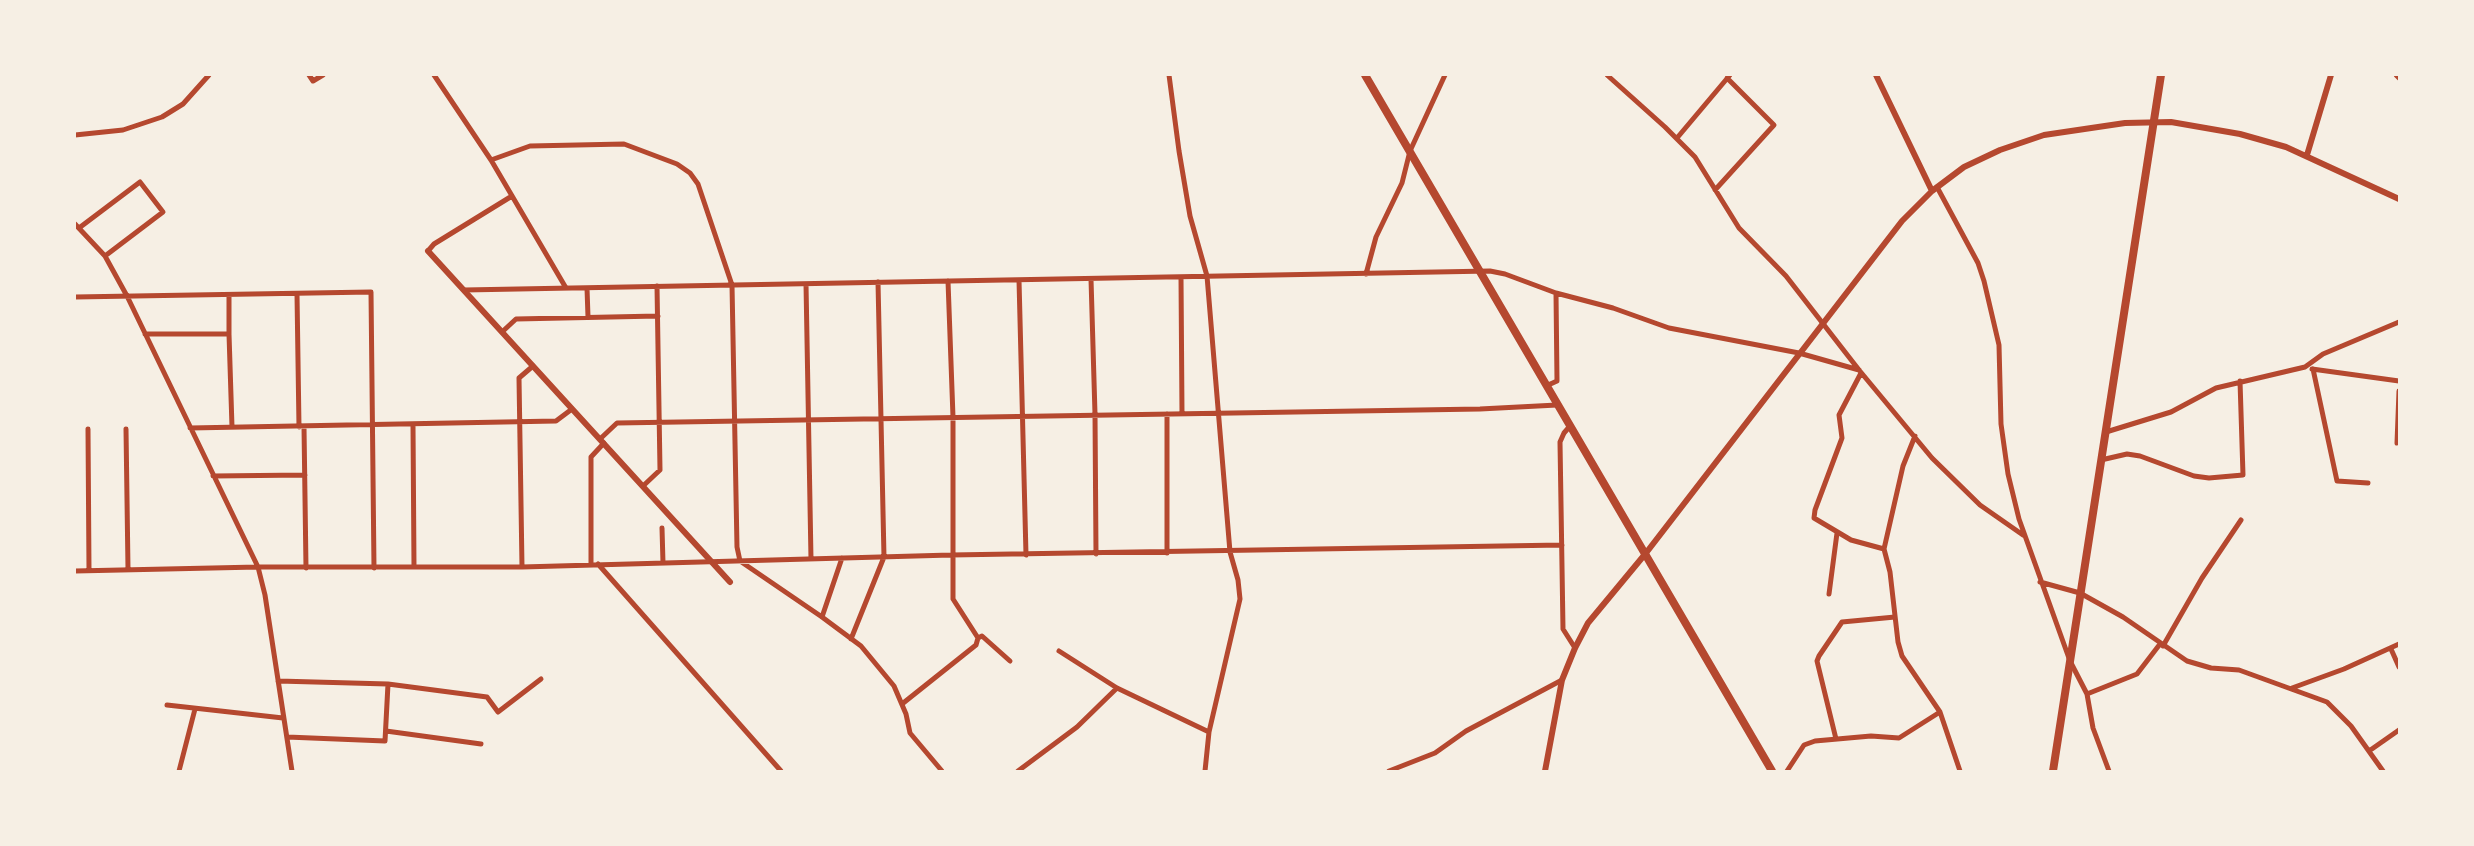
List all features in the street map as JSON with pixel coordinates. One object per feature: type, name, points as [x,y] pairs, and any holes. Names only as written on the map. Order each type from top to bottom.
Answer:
[{"type":"highway","points":[[1365,75],[1772,771]]},
{"type":"highway","points":[[2053,771],[2161,75]]},
{"type":"street","points":[[198,75],[202,82]]},
{"type":"street","points":[[75,135],[123,130],[162,117],[183,104],[209,75]]},
{"type":"street","points":[[309,75],[313,81],[323,75]]},
{"type":"street","points":[[434,75],[491,160],[566,288]]},
{"type":"street","points":[[1169,75],[1190,216],[1207,276],[1230,552],[1238,580],[1240,599],[1209,732],[1205,771]]},
{"type":"street","points":[[1366,274],[1376,237],[1402,183],[1410,151],[1445,75]]},
{"type":"street","points":[[1607,75],[1677,138],[1703,166],[1739,228],[1786,276],[1860,372],[1932,458],[1980,505],[2023,535]]},
{"type":"street","points":[[1876,75],[1935,189],[1978,263],[1990,302],[2001,359],[2001,424],[2008,474],[2023,535],[2070,661],[2087,694],[2093,728],[2109,771]]},
{"type":"street","points":[[2307,155],[2331,75]]},
{"type":"street","points":[[1677,138],[1728,76],[1774,125],[1715,190]]},
{"type":"street","points":[[1545,771],[1562,680],[1575,648],[1595,613],[1646,553],[1886,240],[1935,189],[1964,167],[2044,135],[2154,121],[2240,134],[2307,155],[2399,199]]},
{"type":"street","points":[[491,160],[530,146],[624,144],[677,164],[690,173],[698,184],[732,285],[737,547],[740,561],[822,616],[861,646],[894,686],[910,733],[942,771]]},
{"type":"street","points":[[105,256],[163,212],[140,182],[77,226],[105,256],[146,334],[258,567],[265,595],[292,771]]},
{"type":"street","points":[[512,196],[434,244],[428,251],[730,582]]},
{"type":"street","points":[[464,290],[1479,272],[1505,274],[1556,293],[1613,308],[1669,328],[1799,353],[1860,372]]},
{"type":"street","points":[[1181,277],[1182,414]]},
{"type":"street","points":[[1091,279],[1096,554]]},
{"type":"street","points":[[1019,280],[1026,555]]},
{"type":"street","points":[[902,704],[976,645],[978,638],[953,599],[951,555],[953,417],[948,281]]},
{"type":"street","points":[[851,639],[884,557],[878,282]]},
{"type":"street","points":[[806,284],[811,559]]},
{"type":"street","points":[[643,486],[660,470],[657,286]]},
{"type":"street","points":[[587,288],[588,317]]},
{"type":"street","points":[[75,297],[371,292],[374,568]]},
{"type":"street","points":[[1546,386],[1557,381],[1556,293]]},
{"type":"street","points":[[297,294],[305,475],[306,567]]},
{"type":"street","points":[[229,295],[232,427]]},
{"type":"street","points":[[502,332],[516,320],[658,316]]},
{"type":"street","points":[[2106,432],[2171,411],[2216,388],[2305,367],[2323,354],[2399,322]]},
{"type":"street","points":[[146,334],[229,334]]},
{"type":"street","points":[[522,567],[519,378],[533,366]]},
{"type":"street","points":[[2305,367],[2399,381]]},
{"type":"street","points":[[2313,369],[2337,481],[2368,483]]},
{"type":"street","points":[[1860,372],[1839,415],[1842,438],[1814,518],[1851,540],[1884,549]]},
{"type":"street","points":[[2101,460],[2127,454],[2140,456],[2194,476],[2209,478],[2243,475],[2240,381]]},
{"type":"street","points":[[2397,443],[2399,391]]},
{"type":"street","points":[[781,771],[594,565],[591,457],[617,423],[808,418],[1480,409],[1557,405]]},
{"type":"street","points":[[190,428],[556,421],[572,409]]},
{"type":"street","points":[[1167,414],[1167,553]]},
{"type":"street","points":[[412,425],[414,567]]},
{"type":"street","points":[[1570,426],[1560,442],[1563,629],[1575,648]]},
{"type":"street","points":[[88,429],[89,570]]},
{"type":"street","points":[[126,429],[128,569]]},
{"type":"street","points":[[1915,436],[1900,477],[1884,549],[1890,572],[1898,642],[1902,656],[1940,712],[1960,771]]},
{"type":"street","points":[[213,476],[305,475]]},
{"type":"street","points":[[2087,694],[2137,674],[2161,645],[2241,520]]},
{"type":"street","points":[[662,528],[663,563]]},
{"type":"street","points":[[1829,594],[1837,533]]},
{"type":"street","points":[[75,571],[258,567],[522,567],[951,555],[1562,545]]},
{"type":"street","points":[[822,616],[842,558]]},
{"type":"street","points":[[2040,582],[2080,593],[2123,617],[2187,661],[2211,668],[2239,670],[2327,702],[2351,726],[2383,771]]},
{"type":"street","points":[[1836,739],[1817,661],[1819,656],[1842,622],[1895,617]]},
{"type":"street","points":[[978,638],[982,636],[1010,661]]},
{"type":"street","points":[[2292,688],[2344,669],[2399,644]]},
{"type":"street","points":[[2391,649],[2399,667]]},
{"type":"street","points":[[1059,651],[1117,688],[1209,732]]},
{"type":"street","points":[[278,681],[388,684],[487,697],[498,712],[540,679]]},
{"type":"street","points":[[1389,771],[1435,753],[1466,731],[1562,680]]},
{"type":"street","points":[[287,737],[385,741],[388,684]]},
{"type":"street","points":[[1018,771],[1077,727],[1117,688]]},
{"type":"street","points":[[167,705],[283,718]]},
{"type":"street","points":[[179,771],[195,709]]},
{"type":"street","points":[[1787,771],[1804,746],[1815,741],[1871,736],[1899,738],[1940,712]]},
{"type":"street","points":[[386,730],[481,744]]},
{"type":"street","points":[[2369,751],[2399,730]]}]
